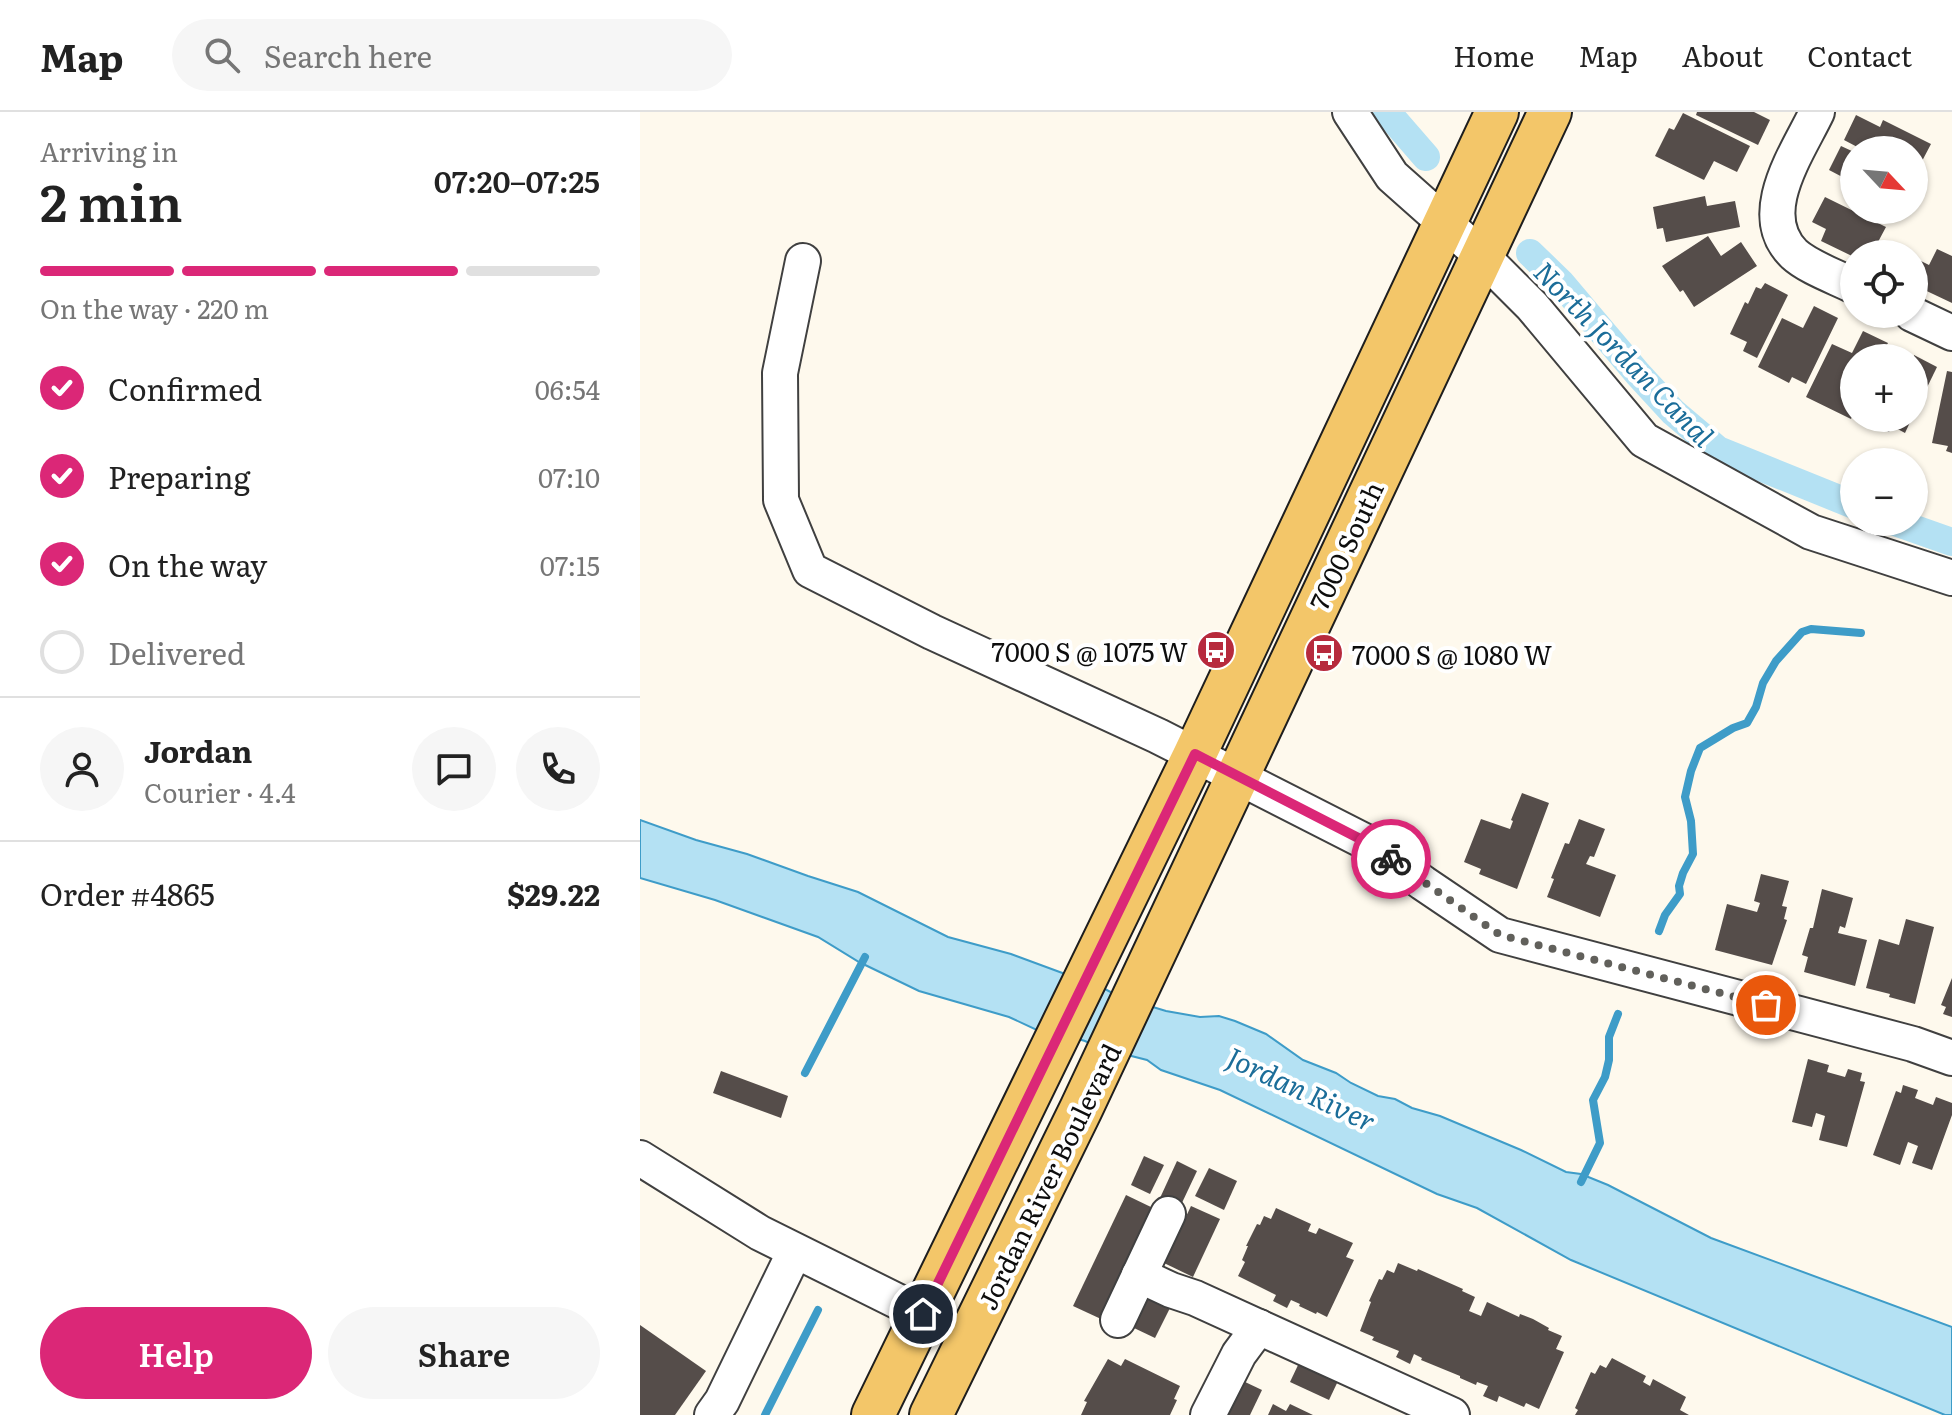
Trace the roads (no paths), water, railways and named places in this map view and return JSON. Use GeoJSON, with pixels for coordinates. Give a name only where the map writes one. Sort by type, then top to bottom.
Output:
{"type":"FeatureCollection","features":[{"type":"Feature","properties":{"kind":"main road","name":"7000 South"},"geometry":{"type":"LineString","coordinates":[[1073,1006],[1497,112]]}},
{"type":"Feature","properties":{"kind":"main road","name":"7000 South"},"geometry":{"type":"LineString","coordinates":[[1122,1022],[1550,112]]}},
{"type":"Feature","properties":{"kind":"main road","name":"Jordan River Boulevard"},"geometry":{"type":"LineString","coordinates":[[873,1415],[1073,1006]]}},
{"type":"Feature","properties":{"kind":"main road","name":"Jordan River Boulevard"},"geometry":{"type":"LineString","coordinates":[[931,1415],[1122,1022]]}},
{"type":"Feature","properties":{"kind":"street"},"geometry":{"type":"LineString","coordinates":[[1350,112],[1392,176],[1482,256],[1532,306],[1644,440],[1811,532],[1952,578]]}},
{"type":"Feature","properties":{"kind":"street"},"geometry":{"type":"LineString","coordinates":[[1817,112],[1781,186],[1776,217],[1779,232],[1795,255],[1840,279]]}},
{"type":"Feature","properties":{"kind":"street"},"geometry":{"type":"LineString","coordinates":[[803,261],[780,373],[781,500],[810,570],[932,632],[1195,754],[1370,844],[1500,935],[1913,1044],[1952,1058]]}},
{"type":"Feature","properties":{"kind":"street"},"geometry":{"type":"LineString","coordinates":[[1928,322],[1952,333]]}},
{"type":"Feature","properties":{"kind":"street"},"geometry":{"type":"LineString","coordinates":[[640,1158],[760,1233],[923,1314]]}},
{"type":"Feature","properties":{"kind":"street"},"geometry":{"type":"LineString","coordinates":[[1118,1320],[1168,1214]]}},
{"type":"Feature","properties":{"kind":"street"},"geometry":{"type":"LineString","coordinates":[[712,1415],[722,1401],[795,1251]]}},
{"type":"Feature","properties":{"kind":"street"},"geometry":{"type":"LineString","coordinates":[[1139,1275],[1259,1327],[1397,1404],[1452,1415]]}},
{"type":"Feature","properties":{"kind":"street"},"geometry":{"type":"LineString","coordinates":[[1208,1415],[1239,1354],[1259,1327]]}},
{"type":"Feature","properties":{"kind":"water","name":"Jordan River"},"geometry":{"type":"Polygon","coordinates":[[[640,820],[858,892],[948,937],[1011,954],[1120,997],[1166,1011],[1200,1017],[1219,1016],[1235,1021],[1266,1034],[1303,1060],[1336,1073],[1378,1096],[1440,1116],[1566,1172],[1581,1174],[1608,1185],[1711,1238],[1952,1327],[1952,1415],[1945,1415],[1571,1260],[1477,1208],[1437,1194],[1220,1090],[1161,1070],[1147,1060],[1057,1033],[1039,1031],[1009,1017],[919,991],[859,962],[818,937],[715,900],[640,878],[640,820]]]}},
{"type":"Feature","properties":{"kind":"waterway","name":"North Jordan Canal"},"geometry":{"type":"LineString","coordinates":[[1387,112],[1426,157]]}},
{"type":"Feature","properties":{"kind":"waterway","name":"North Jordan Canal"},"geometry":{"type":"LineString","coordinates":[[1530,253],[1561,283],[1673,412],[1718,450],[1840,499]]}},
{"type":"Feature","properties":{"kind":"waterway","name":"North Jordan Canal"},"geometry":{"type":"LineString","coordinates":[[1928,534],[1952,542]]}},
{"type":"Feature","properties":{"kind":"waterway"},"geometry":{"type":"LineString","coordinates":[[1659,931],[1665,915],[1680,894],[1683,873],[1693,854],[1691,821],[1685,797],[1700,748],[1747,723],[1756,707],[1763,683],[1776,661],[1802,632],[1811,629],[1861,633]]}},
{"type":"Feature","properties":{"kind":"waterway"},"geometry":{"type":"LineString","coordinates":[[805,1073],[865,957]]}},
{"type":"Feature","properties":{"kind":"waterway"},"geometry":{"type":"LineString","coordinates":[[1581,1182],[1600,1143],[1593,1100],[1605,1077],[1609,1037],[1618,1014]]}},
{"type":"Feature","properties":{"kind":"waterway"},"geometry":{"type":"LineString","coordinates":[[765,1415],[818,1310]]}},
{"type":"Feature","properties":{"kind":"place","name":"7000 S @ 1075 W"},"geometry":{"type":"Point","coordinates":[1216,650]}},
{"type":"Feature","properties":{"kind":"place","name":"7000 S @ 1080 W"},"geometry":{"type":"Point","coordinates":[1324,653]}}]}
